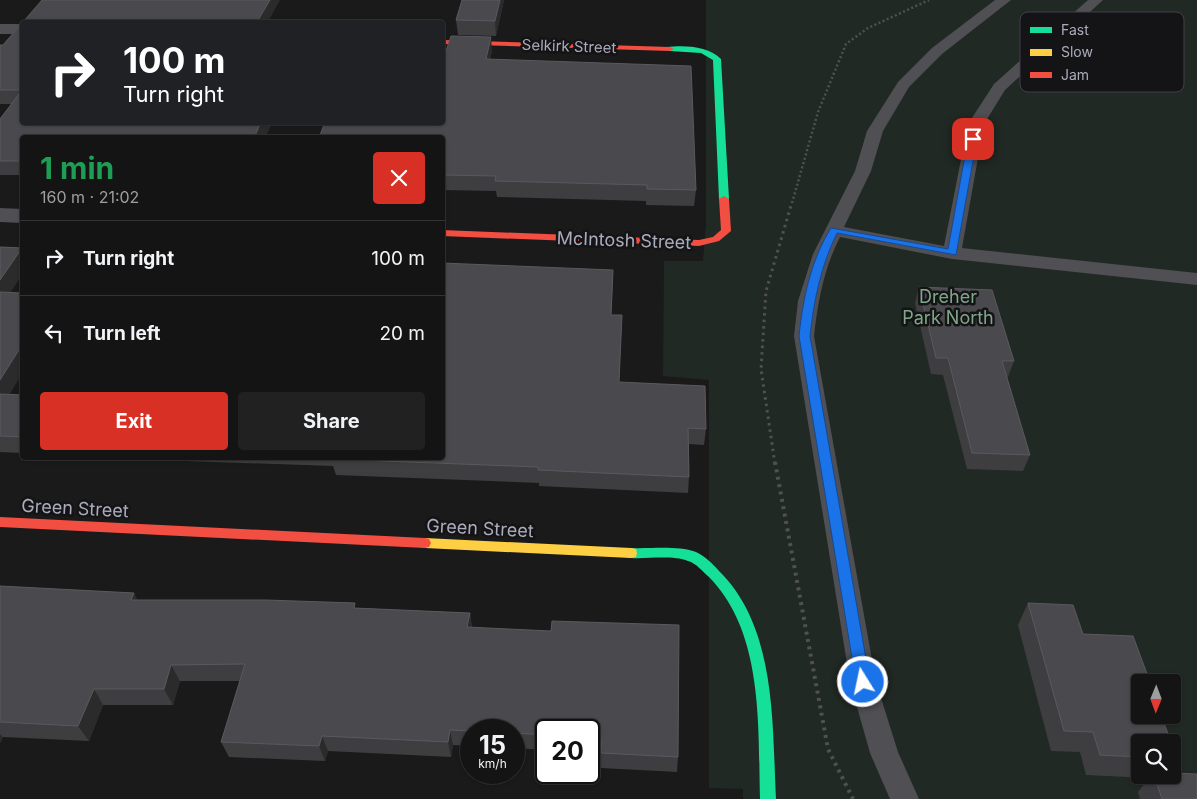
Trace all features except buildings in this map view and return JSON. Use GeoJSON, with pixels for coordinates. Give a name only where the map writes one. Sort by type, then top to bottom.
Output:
{"type":"FeatureCollection","features":[{"type":"Feature","properties":{"kind":"street"},"geometry":{"type":"LineString","coordinates":[[0,28],[20,29]]}},
{"type":"Feature","properties":{"kind":"street","name":"Selkirk Street"},"geometry":{"type":"LineString","coordinates":[[445,42],[695,50]]}},
{"type":"Feature","properties":{"kind":"street","name":"McIntosh Street"},"geometry":{"type":"LineString","coordinates":[[445,233],[686,243],[699,243],[716,239],[726,231],[716,59],[713,54],[695,50]]}},
{"type":"Feature","properties":{"kind":"street"},"geometry":{"type":"LineString","coordinates":[[0,215],[20,216]]}},
{"type":"Feature","properties":{"kind":"street","name":"Green Street"},"geometry":{"type":"LineString","coordinates":[[0,522],[692,556],[724,582],[741,612],[753,644],[759,679],[768,799]]}},
{"type":"Feature","properties":{"kind":"lane"},"geometry":{"type":"LineString","coordinates":[[905,799],[884,752],[863,682],[804,336],[808,301],[822,254],[863,171],[875,131],[903,85],[937,51],[1004,0]]}},
{"type":"Feature","properties":{"kind":"lane"},"geometry":{"type":"LineString","coordinates":[[1082,12],[1096,0]]}},
{"type":"Feature","properties":{"kind":"lane"},"geometry":{"type":"LineString","coordinates":[[952,253],[966,169],[976,124],[999,86],[1020,67]]}},
{"type":"Feature","properties":{"kind":"lane"},"geometry":{"type":"LineString","coordinates":[[834,230],[952,253],[1197,279]]}},
{"type":"Feature","properties":{"kind":"green space","name":"Dreher Park North"},"geometry":{"type":"Polygon","coordinates":[[[706,0],[1197,0],[1197,799],[743,799],[743,789],[709,788],[709,380],[663,376],[664,261],[703,261],[706,224],[706,0]]]}},
{"type":"Feature","properties":{"kind":"traffic: fast"},"geometry":{"type":"LineString","coordinates":[[670,49],[701,51],[713,55],[717,59],[724,199]]}},
{"type":"Feature","properties":{"kind":"traffic: fast"},"geometry":{"type":"LineString","coordinates":[[631,553],[678,554],[693,557],[707,567],[727,587],[742,613],[752,642],[759,674],[766,740],[768,799]]}},
{"type":"Feature","properties":{"kind":"traffic: slow"},"geometry":{"type":"LineString","coordinates":[[425,543],[631,553]]}},
{"type":"Feature","properties":{"kind":"traffic: jam"},"geometry":{"type":"LineString","coordinates":[[445,42],[670,49]]}},
{"type":"Feature","properties":{"kind":"traffic: jam"},"geometry":{"type":"LineString","coordinates":[[445,233],[699,243],[716,239],[726,231],[724,199]]}},
{"type":"Feature","properties":{"kind":"traffic: jam"},"geometry":{"type":"LineString","coordinates":[[0,522],[425,543]]}},
{"type":"Feature","properties":{"kind":"route"},"geometry":{"type":"LineString","coordinates":[[863,682],[804,336],[808,301],[822,254],[834,230],[952,253],[973,139]]}}]}
